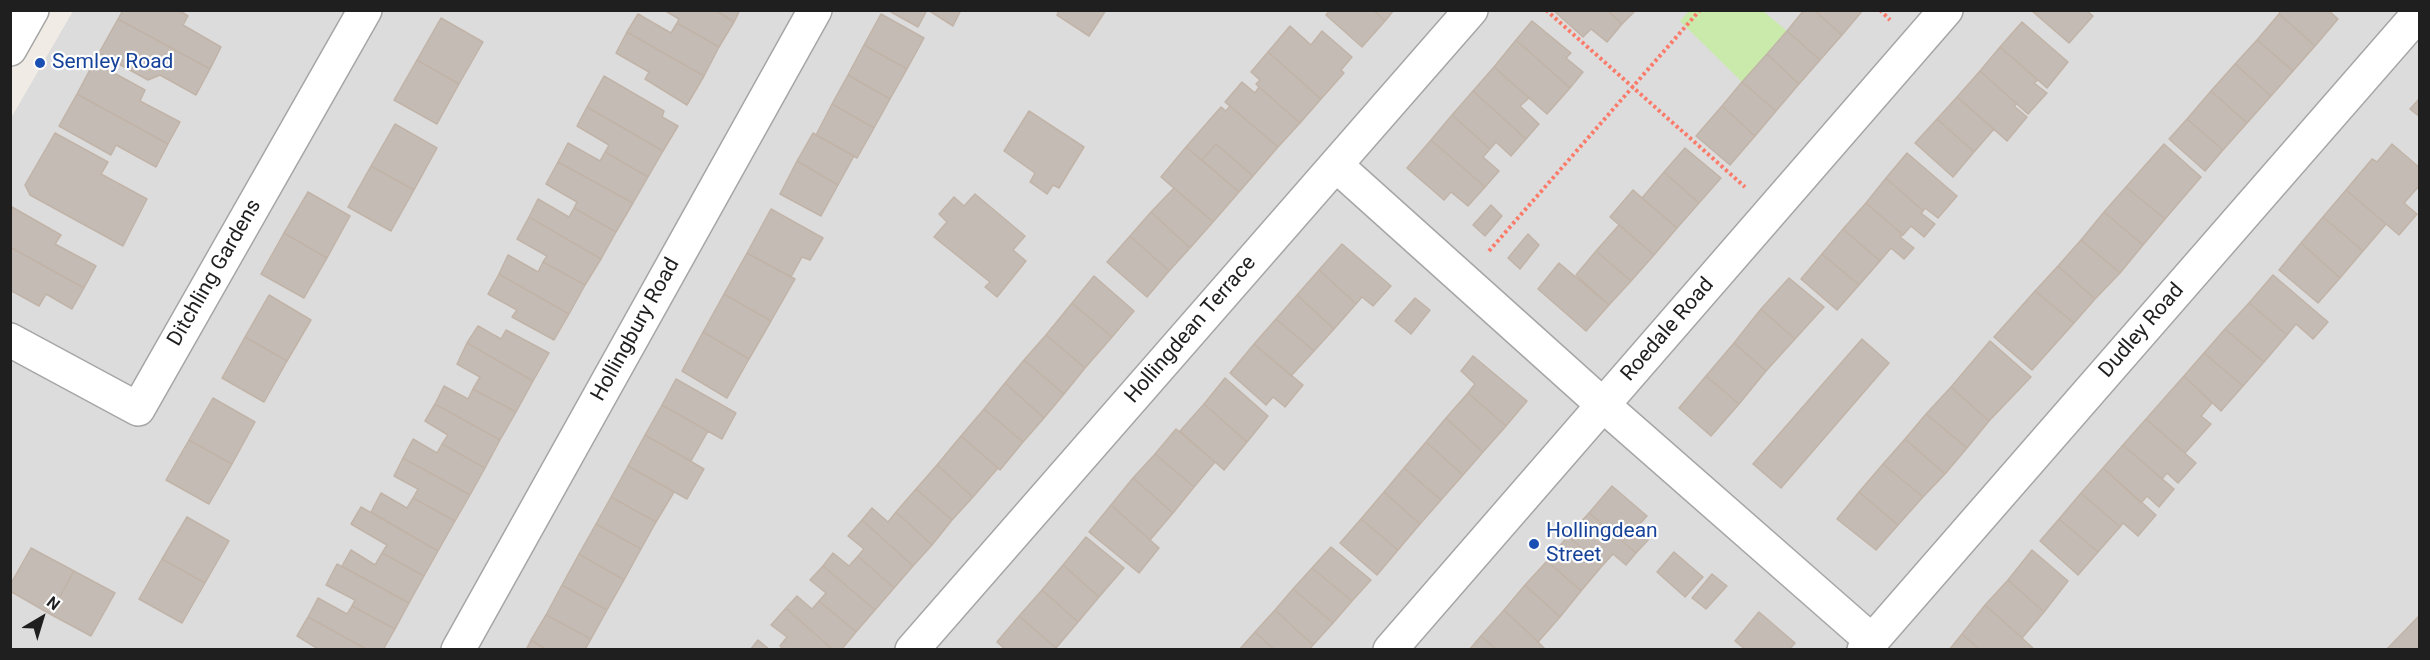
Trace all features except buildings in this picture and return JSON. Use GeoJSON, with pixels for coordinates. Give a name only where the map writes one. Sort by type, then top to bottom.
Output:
{"type":"FeatureCollection","features":[{"type":"Feature","properties":{"kind":"street"},"geometry":{"type":"LineString","coordinates":[[10,49],[32,10]]}},
{"type":"Feature","properties":{"kind":"street","name":"Ditchling Gardens"},"geometry":{"type":"LineString","coordinates":[[10,340],[138,409],[364,10]]}},
{"type":"Feature","properties":{"kind":"street","name":"Hollingbury Road"},"geometry":{"type":"LineString","coordinates":[[458,650],[815,10]]}},
{"type":"Feature","properties":{"kind":"street","name":"Hollingdean Terrace"},"geometry":{"type":"LineString","coordinates":[[912,650],[1471,10]]}},
{"type":"Feature","properties":{"kind":"street","name":"Roedale Road"},"geometry":{"type":"LineString","coordinates":[[1390,650],[1946,10]]}},
{"type":"Feature","properties":{"kind":"street","name":"Dudley Road"},"geometry":{"type":"LineString","coordinates":[[1868,645],[2420,12]]}},
{"type":"Feature","properties":{"kind":"street"},"geometry":{"type":"LineString","coordinates":[[1337,166],[1868,645]]}},
{"type":"Feature","properties":{"kind":"path"},"geometry":{"type":"LineString","coordinates":[[1546,10],[1772,211]]}},
{"type":"Feature","properties":{"kind":"path"},"geometry":{"type":"LineString","coordinates":[[1464,280],[1700,10]]}},
{"type":"Feature","properties":{"kind":"shaded area"},"geometry":{"type":"Polygon","coordinates":[[[73,11],[2419,11],[2419,649],[11,650],[11,118],[73,11]]]}},
{"type":"Feature","properties":{"kind":"green space"},"geometry":{"type":"Polygon","coordinates":[[[1689,11],[1763,11],[1787,31],[1742,82],[1680,21],[1689,11]]]}},
{"type":"Feature","properties":{"kind":"place","name":"Semley Road"},"geometry":{"type":"Point","coordinates":[40,63]}},
{"type":"Feature","properties":{"kind":"place","name":"Hollingdean Street"},"geometry":{"type":"Point","coordinates":[1534,544]}}]}
